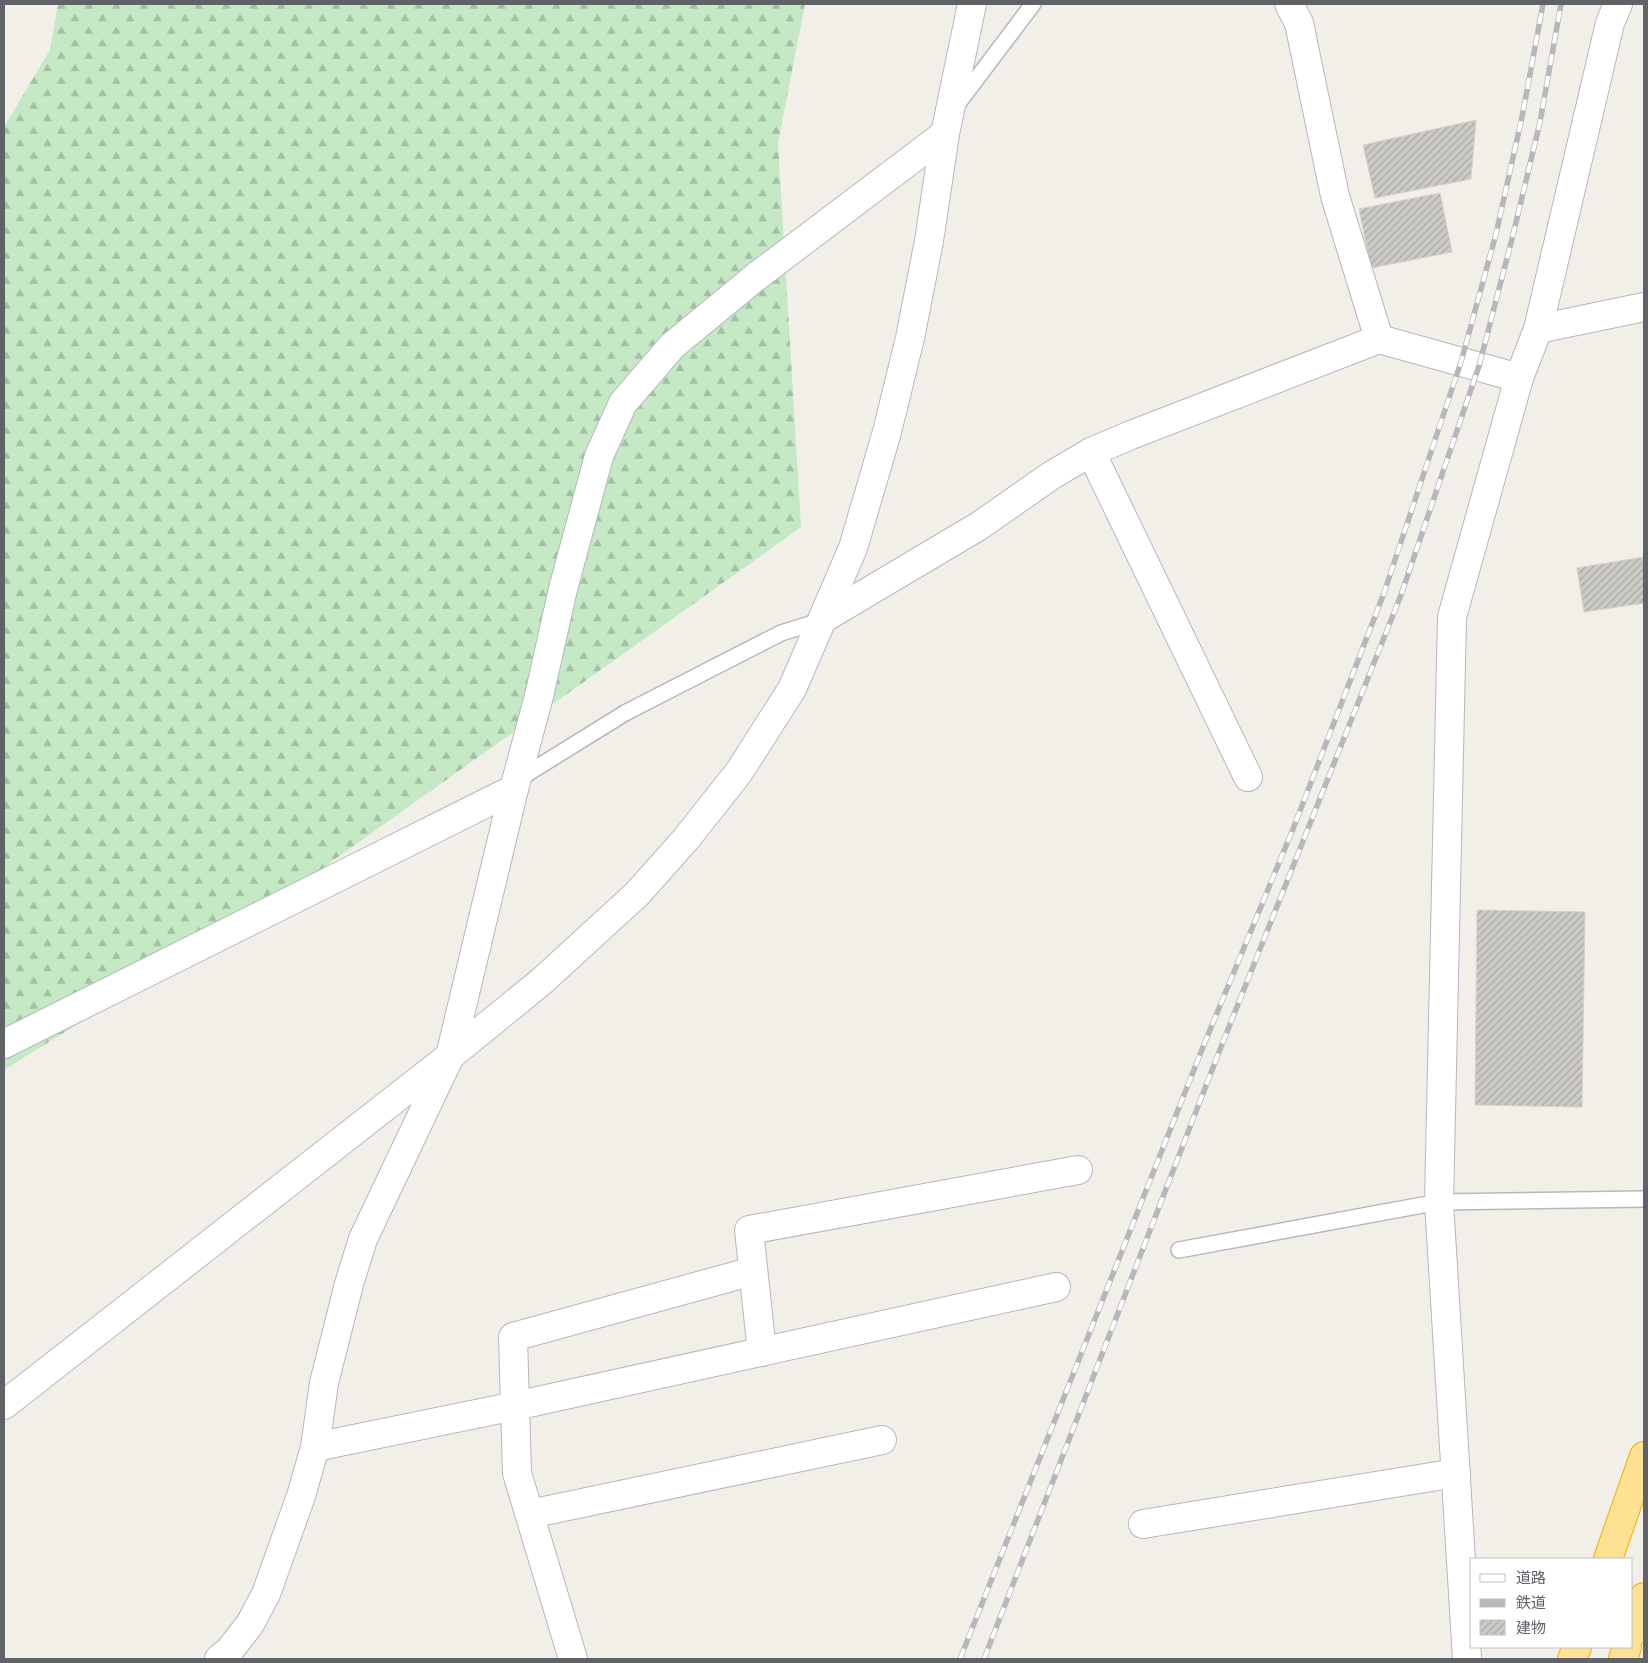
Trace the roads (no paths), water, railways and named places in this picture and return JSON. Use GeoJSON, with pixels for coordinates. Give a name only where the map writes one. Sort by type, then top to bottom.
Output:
{"type":"FeatureCollection","features":[{"type":"Feature","properties":{"kind":"highway"},"geometry":{"type":"LineString","coordinates":[[1608,1558],[1644,1456]]}},
{"type":"Feature","properties":{"kind":"highway"},"geometry":{"type":"LineString","coordinates":[[1633,1630],[1644,1597]]}},
{"type":"Feature","properties":{"kind":"street"},"geometry":{"type":"LineString","coordinates":[[4,1405],[450,1056],[542,981],[636,894],[686,840],[739,772],[792,688],[853,548],[890,423],[910,338],[924,270],[947,124],[972,4]]}},
{"type":"Feature","properties":{"kind":"street"},"geometry":{"type":"LineString","coordinates":[[1289,4],[1299,23],[1335,196],[1379,339]]}},
{"type":"Feature","properties":{"kind":"street"},"geometry":{"type":"LineString","coordinates":[[1468,1659],[1439,1202],[1452,617],[1519,378],[1538,329],[1610,23],[1618,4]]}},
{"type":"Feature","properties":{"kind":"street"},"geometry":{"type":"LineString","coordinates":[[220,1659],[229,1651],[250,1624],[266,1594],[315,1447],[324,1383],[349,1284],[363,1239],[450,1056],[563,589],[599,456],[623,403],[672,346],[947,124]]}},
{"type":"Feature","properties":{"kind":"street"},"geometry":{"type":"LineString","coordinates":[[1538,329],[1644,307]]}},
{"type":"Feature","properties":{"kind":"street"},"geometry":{"type":"LineString","coordinates":[[823,619],[979,526],[1091,452],[1379,339],[1519,378]]}},
{"type":"Feature","properties":{"kind":"street"},"geometry":{"type":"LineString","coordinates":[[1091,452],[1248,777]]}},
{"type":"Feature","properties":{"kind":"street"},"geometry":{"type":"LineString","coordinates":[[4,1044],[515,785]]}},
{"type":"Feature","properties":{"kind":"street"},"geometry":{"type":"LineString","coordinates":[[762,1352],[749,1230],[1078,1170]]}},
{"type":"Feature","properties":{"kind":"street"},"geometry":{"type":"LineString","coordinates":[[573,1659],[517,1473],[513,1337],[753,1271]]}},
{"type":"Feature","properties":{"kind":"street"},"geometry":{"type":"LineString","coordinates":[[315,1447],[515,1406],[1056,1287]]}},
{"type":"Feature","properties":{"kind":"street"},"geometry":{"type":"LineString","coordinates":[[530,1514],[882,1440]]}},
{"type":"Feature","properties":{"kind":"street"},"geometry":{"type":"LineString","coordinates":[[1144,1524],[1456,1473]]}},
{"type":"Feature","properties":{"kind":"lane"},"geometry":{"type":"LineString","coordinates":[[947,124],[1033,4]]}},
{"type":"Feature","properties":{"kind":"lane"},"geometry":{"type":"LineString","coordinates":[[515,785],[625,713],[781,633],[823,619]]}},
{"type":"Feature","properties":{"kind":"lane"},"geometry":{"type":"LineString","coordinates":[[1179,1250],[1439,1202],[1644,1199]]}},
{"type":"Feature","properties":{"kind":"railway"},"geometry":{"type":"LineString","coordinates":[[960,1659],[1205,1042],[1293,829],[1384,593],[1461,362],[1496,234],[1522,117],[1543,4]]}},
{"type":"Feature","properties":{"kind":"railway"},"geometry":{"type":"LineString","coordinates":[[984,1659],[1221,1047],[1401,595],[1479,366],[1540,122],[1561,4]]}}]}
